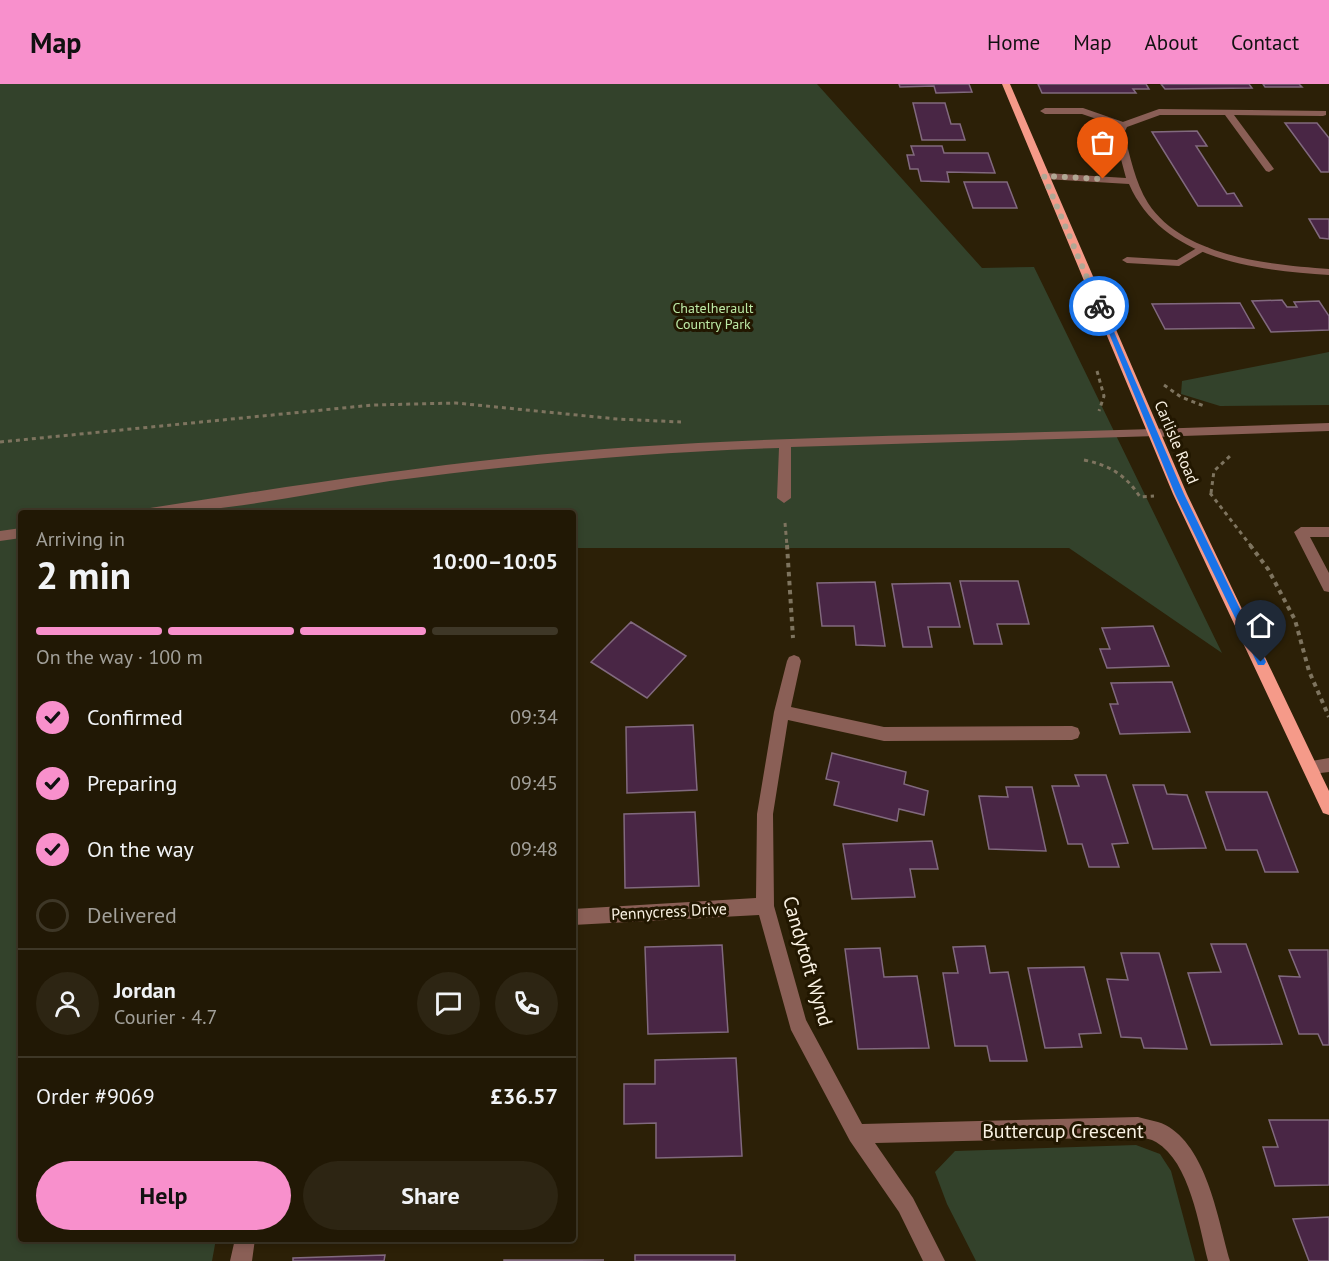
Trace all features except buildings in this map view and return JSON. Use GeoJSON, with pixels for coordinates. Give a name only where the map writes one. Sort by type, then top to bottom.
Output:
{"type":"FeatureCollection","features":[{"type":"Feature","properties":{"kind":"main road","name":"Carlisle Road"},"geometry":{"type":"LineString","coordinates":[[1006,84],[1180,494],[1312,767],[1329,807]]}},
{"type":"Feature","properties":{"kind":"street"},"geometry":{"type":"LineString","coordinates":[[1045,111],[1083,111],[1123,125],[1159,112],[1323,113]]}},
{"type":"Feature","properties":{"kind":"street"},"geometry":{"type":"LineString","coordinates":[[1227,112],[1269,169]]}},
{"type":"Feature","properties":{"kind":"street"},"geometry":{"type":"LineString","coordinates":[[1123,125],[1119,133],[1132,181],[1149,210],[1172,231],[1204,248],[1261,265],[1329,272]]}},
{"type":"Feature","properties":{"kind":"street"},"geometry":{"type":"LineString","coordinates":[[1044,176],[1132,181]]}},
{"type":"Feature","properties":{"kind":"street"},"geometry":{"type":"LineString","coordinates":[[1127,260],[1179,263],[1204,248]]}},
{"type":"Feature","properties":{"kind":"street"},"geometry":{"type":"LineString","coordinates":[[171,510],[497,464],[631,451],[785,443],[1329,427]]}},
{"type":"Feature","properties":{"kind":"street"},"geometry":{"type":"LineString","coordinates":[[784,498],[785,443]]}},
{"type":"Feature","properties":{"kind":"street"},"geometry":{"type":"LineString","coordinates":[[1329,532],[1301,532],[1329,587]]}},
{"type":"Feature","properties":{"kind":"street"},"geometry":{"type":"LineString","coordinates":[[0,536],[18,533]]}},
{"type":"Feature","properties":{"kind":"street","name":"Candytoft Wynd"},"geometry":{"type":"LineString","coordinates":[[794,661],[782,712],[765,814],[765,906],[798,1023],[857,1134],[906,1205],[934,1261]]}},
{"type":"Feature","properties":{"kind":"street"},"geometry":{"type":"LineString","coordinates":[[782,712],[884,734],[1072,733]]}},
{"type":"Feature","properties":{"kind":"street"},"geometry":{"type":"LineString","coordinates":[[1312,767],[1329,765]]}},
{"type":"Feature","properties":{"kind":"street","name":"Pennycress Drive"},"geometry":{"type":"LineString","coordinates":[[576,917],[765,906]]}},
{"type":"Feature","properties":{"kind":"street","name":"Buttercup Crescent"},"geometry":{"type":"LineString","coordinates":[[857,1134],[1138,1127],[1160,1133],[1178,1148],[1190,1165],[1218,1261]]}},
{"type":"Feature","properties":{"kind":"street"},"geometry":{"type":"LineString","coordinates":[[241,1261],[244,1242]]}},
{"type":"Feature","properties":{"kind":"path"},"geometry":{"type":"LineString","coordinates":[[0,442],[373,405],[456,403],[616,418],[688,422]]}},
{"type":"Feature","properties":{"kind":"path"},"geometry":{"type":"LineString","coordinates":[[1074,458],[1117,470],[1132,482],[1140,497],[1212,493],[1268,569],[1294,620],[1309,671],[1329,717]]}},
{"type":"Feature","properties":{"kind":"path"},"geometry":{"type":"LineString","coordinates":[[784,498],[794,661]]}},
{"type":"Feature","properties":{"kind":"green space","name":"Chatelherault Country Park"},"geometry":{"type":"Polygon","coordinates":[[[0,84],[817,84],[982,268],[1034,267],[1222,653],[1069,548],[576,548],[576,510],[18,510],[18,1242],[215,1242],[212,1261],[0,1261],[0,84]]]}},
{"type":"Feature","properties":{"kind":"green space"},"geometry":{"type":"Polygon","coordinates":[[[1329,352],[1329,405],[1220,406],[1181,394],[1182,381],[1329,352]]]}},
{"type":"Feature","properties":{"kind":"green space"},"geometry":{"type":"Polygon","coordinates":[[[1136,1145],[1160,1154],[1171,1171],[1195,1261],[976,1261],[947,1204],[935,1172],[955,1151],[1136,1145]]]}},
{"type":"Feature","properties":{"kind":"way so far"},"geometry":{"type":"LineString","coordinates":[[1099,306],[1044,176],[1103,179]]}},
{"type":"Feature","properties":{"kind":"route"},"geometry":{"type":"LineString","coordinates":[[1099,306],[1180,494],[1261,662]]}}]}
